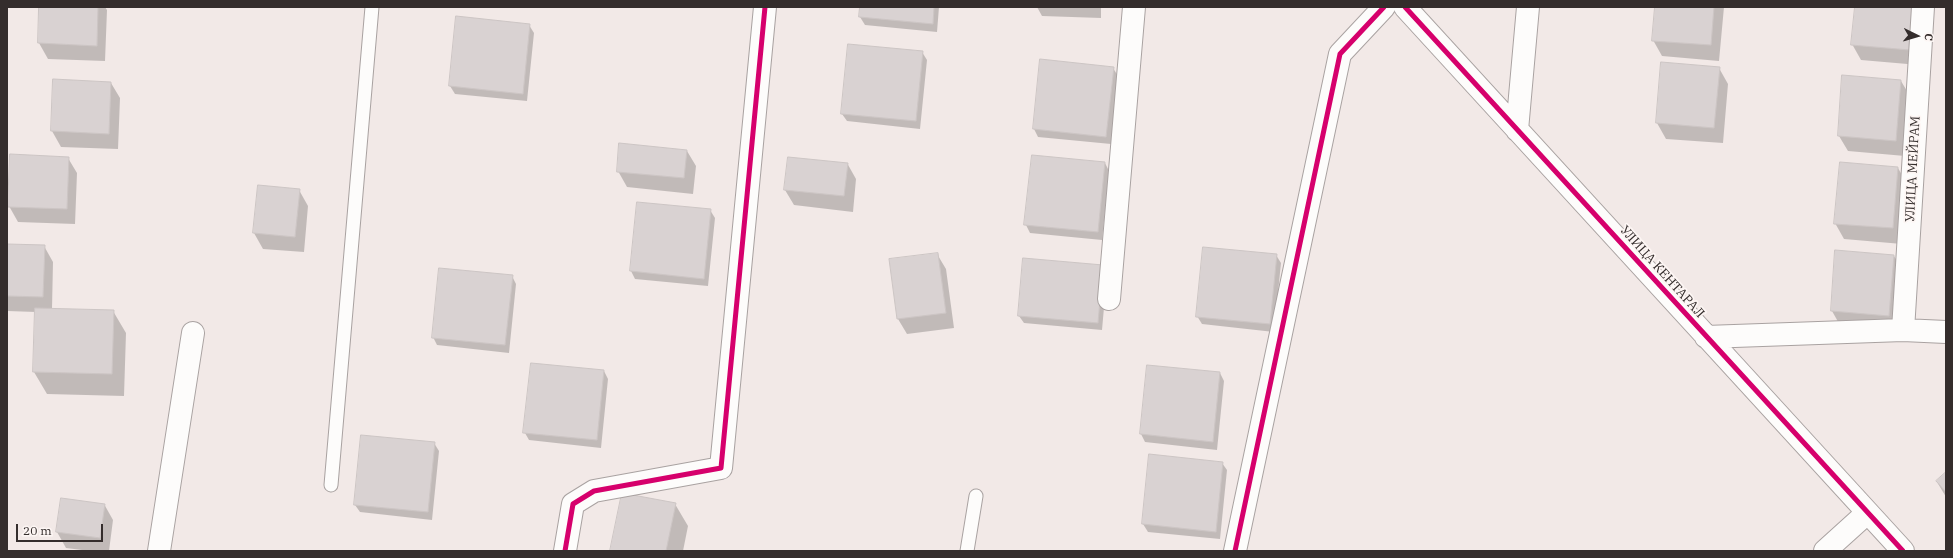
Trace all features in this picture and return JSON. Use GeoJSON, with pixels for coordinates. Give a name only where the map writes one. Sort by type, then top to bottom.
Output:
{"type":"FeatureCollection","features":[{"type":"Feature","properties":{"kind":"street"},"geometry":{"type":"LineString","coordinates":[[565,551],[573,504],[594,491],[721,468],[765,7]]}},
{"type":"Feature","properties":{"kind":"street"},"geometry":{"type":"LineString","coordinates":[[1109,299],[1134,7]]}},
{"type":"Feature","properties":{"kind":"street"},"geometry":{"type":"LineString","coordinates":[[1236,551],[1340,54],[1384,7]]}},
{"type":"Feature","properties":{"kind":"street","name":"УЛИЦА КЕНТАРАЛ"},"geometry":{"type":"LineString","coordinates":[[1405,7],[1902,551]]}},
{"type":"Feature","properties":{"kind":"street"},"geometry":{"type":"LineString","coordinates":[[1517,130],[1528,7]]}},
{"type":"Feature","properties":{"kind":"street","name":"УЛИЦА МЕЙРАМ"},"geometry":{"type":"LineString","coordinates":[[1903,330],[1923,7]]}},
{"type":"Feature","properties":{"kind":"street"},"geometry":{"type":"LineString","coordinates":[[1706,337],[1903,330],[1946,332]]}},
{"type":"Feature","properties":{"kind":"street"},"geometry":{"type":"LineString","coordinates":[[160,551],[193,333]]}},
{"type":"Feature","properties":{"kind":"street"},"geometry":{"type":"LineString","coordinates":[[1825,551],[1867,512]]}},
{"type":"Feature","properties":{"kind":"lane"},"geometry":{"type":"LineString","coordinates":[[331,485],[372,7]]}},
{"type":"Feature","properties":{"kind":"lane"},"geometry":{"type":"LineString","coordinates":[[967,551],[976,496]]}},
{"type":"Feature","properties":{"kind":"building"},"geometry":{"type":"Polygon","coordinates":[[[39,7],[98,7],[97,46],[38,43],[39,7]]]}},
{"type":"Feature","properties":{"kind":"building"},"geometry":{"type":"Polygon","coordinates":[[[860,7],[934,7],[933,24],[859,17],[860,7]]]}},
{"type":"Feature","properties":{"kind":"building"},"geometry":{"type":"Polygon","coordinates":[[[1655,7],[1714,7],[1711,45],[1652,41],[1655,7]]]}},
{"type":"Feature","properties":{"kind":"building"},"geometry":{"type":"Polygon","coordinates":[[[1855,7],[1914,7],[1910,50],[1851,45],[1855,7]]]}},
{"type":"Feature","properties":{"kind":"building"},"geometry":{"type":"Polygon","coordinates":[[[456,16],[530,24],[523,94],[449,86],[456,16]]]}},
{"type":"Feature","properties":{"kind":"building"},"geometry":{"type":"Polygon","coordinates":[[[848,44],[923,51],[916,121],[841,114],[848,44]]]}},
{"type":"Feature","properties":{"kind":"building"},"geometry":{"type":"Polygon","coordinates":[[[1040,59],[1114,67],[1106,137],[1033,129],[1040,59]]]}},
{"type":"Feature","properties":{"kind":"building"},"geometry":{"type":"Polygon","coordinates":[[[1661,62],[1720,67],[1714,128],[1656,123],[1661,62]]]}},
{"type":"Feature","properties":{"kind":"building"},"geometry":{"type":"Polygon","coordinates":[[[1842,75],[1901,80],[1896,141],[1838,136],[1842,75]]]}},
{"type":"Feature","properties":{"kind":"building"},"geometry":{"type":"Polygon","coordinates":[[[53,79],[111,82],[109,134],[51,131],[53,79]]]}},
{"type":"Feature","properties":{"kind":"building"},"geometry":{"type":"Polygon","coordinates":[[[619,143],[687,150],[684,178],[617,172],[619,143]]]}},
{"type":"Feature","properties":{"kind":"building"},"geometry":{"type":"Polygon","coordinates":[[[10,154],[69,157],[67,209],[8,207],[10,154]]]}},
{"type":"Feature","properties":{"kind":"building"},"geometry":{"type":"Polygon","coordinates":[[[1032,155],[1105,162],[1098,232],[1024,225],[1032,155]]]}},
{"type":"Feature","properties":{"kind":"building"},"geometry":{"type":"Polygon","coordinates":[[[788,157],[848,163],[844,196],[784,190],[788,157]]]}},
{"type":"Feature","properties":{"kind":"building"},"geometry":{"type":"Polygon","coordinates":[[[1840,162],[1898,167],[1893,228],[1834,224],[1840,162]]]}},
{"type":"Feature","properties":{"kind":"building"},"geometry":{"type":"Polygon","coordinates":[[[258,185],[300,189],[295,237],[253,233],[258,185]]]}},
{"type":"Feature","properties":{"kind":"building"},"geometry":{"type":"Polygon","coordinates":[[[637,202],[711,209],[704,279],[630,271],[637,202]]]}},
{"type":"Feature","properties":{"kind":"building"},"geometry":{"type":"Polygon","coordinates":[[[7,244],[45,245],[43,297],[7,296],[7,244]]]}},
{"type":"Feature","properties":{"kind":"building"},"geometry":{"type":"Polygon","coordinates":[[[1203,247],[1277,254],[1270,324],[1196,317],[1203,247]]]}},
{"type":"Feature","properties":{"kind":"building"},"geometry":{"type":"Polygon","coordinates":[[[1835,250],[1894,255],[1889,316],[1831,311],[1835,250]]]}},
{"type":"Feature","properties":{"kind":"building"},"geometry":{"type":"Polygon","coordinates":[[[938,253],[946,313],[897,319],[889,259],[938,253]]]}},
{"type":"Feature","properties":{"kind":"building"},"geometry":{"type":"Polygon","coordinates":[[[1023,258],[1103,265],[1098,323],[1018,316],[1023,258]]]}},
{"type":"Feature","properties":{"kind":"building"},"geometry":{"type":"Polygon","coordinates":[[[439,268],[513,275],[505,345],[432,338],[439,268]]]}},
{"type":"Feature","properties":{"kind":"building"},"geometry":{"type":"Polygon","coordinates":[[[35,308],[114,310],[112,374],[33,372],[35,308]]]}},
{"type":"Feature","properties":{"kind":"building"},"geometry":{"type":"Polygon","coordinates":[[[531,363],[604,370],[597,440],[523,433],[531,363]]]}},
{"type":"Feature","properties":{"kind":"building"},"geometry":{"type":"Polygon","coordinates":[[[1147,365],[1220,372],[1213,442],[1140,434],[1147,365]]]}},
{"type":"Feature","properties":{"kind":"building"},"geometry":{"type":"Polygon","coordinates":[[[361,435],[435,442],[428,512],[354,505],[361,435]]]}},
{"type":"Feature","properties":{"kind":"building"},"geometry":{"type":"Polygon","coordinates":[[[1149,454],[1223,462],[1216,532],[1142,524],[1149,454]]]}},
{"type":"Feature","properties":{"kind":"building"},"geometry":{"type":"Polygon","coordinates":[[[1946,472],[1946,492],[1936,481],[1946,472]]]}},
{"type":"Feature","properties":{"kind":"building"},"geometry":{"type":"Polygon","coordinates":[[[622,493],[676,503],[666,551],[610,551],[622,493]]]}},
{"type":"Feature","properties":{"kind":"building"},"geometry":{"type":"Polygon","coordinates":[[[61,498],[105,504],[100,538],[56,532],[61,498]]]}},
{"type":"Feature","properties":{"kind":"cycle path"},"geometry":{"type":"LineString","coordinates":[[565,551],[573,504],[594,491],[721,468],[765,7]]}},
{"type":"Feature","properties":{"kind":"cycle path"},"geometry":{"type":"LineString","coordinates":[[1235,551],[1340,54],[1384,7]]}},
{"type":"Feature","properties":{"kind":"cycle path"},"geometry":{"type":"LineString","coordinates":[[1405,7],[1903,551]]}}]}
